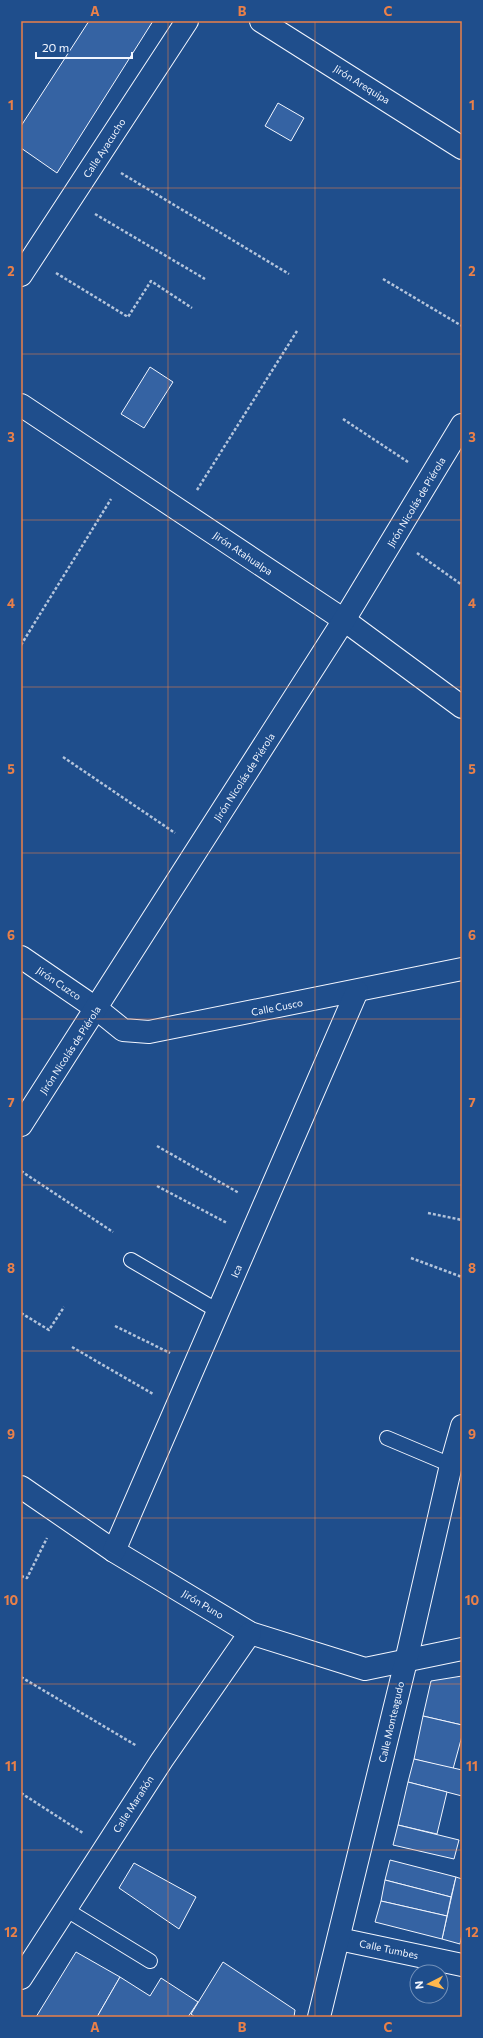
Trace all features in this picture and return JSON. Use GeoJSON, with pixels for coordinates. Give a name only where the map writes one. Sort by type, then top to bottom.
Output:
{"type":"FeatureCollection","features":[{"type":"Feature","properties":{"kind":"street","name":"Calle Ayacucho"},"geometry":{"type":"LineString","coordinates":[[26,267],[187,21]]}},
{"type":"Feature","properties":{"kind":"street","name":"Jirón Arequipa"},"geometry":{"type":"LineString","coordinates":[[261,21],[462,148]]}},
{"type":"Feature","properties":{"kind":"street","name":"Jirón Atahualpa"},"geometry":{"type":"LineString","coordinates":[[21,405],[344,620],[462,707]]}},
{"type":"Feature","properties":{"kind":"street","name":"Jirón Nicolás de Piérola"},"geometry":{"type":"LineString","coordinates":[[21,1125],[97,1009],[344,620],[462,425]]}},
{"type":"Feature","properties":{"kind":"street","name":"Jirón Cuzco"},"geometry":{"type":"LineString","coordinates":[[21,957],[97,1009]]}},
{"type":"Feature","properties":{"kind":"street","name":"Calle Cusco"},"geometry":{"type":"LineString","coordinates":[[97,1009],[123,1030],[149,1032],[462,969]]}},
{"type":"Feature","properties":{"kind":"street","name":"Ica"},"geometry":{"type":"LineString","coordinates":[[114,1551],[357,991]]}},
{"type":"Feature","properties":{"kind":"street","name":"Calle Monteagudo"},"geometry":{"type":"LineString","coordinates":[[323,2016],[451,1465],[462,1426]]}},
{"type":"Feature","properties":{"kind":"street","name":"Jirón Puno"},"geometry":{"type":"LineString","coordinates":[[21,1487],[114,1551],[250,1633],[365,1669],[462,1649]]}},
{"type":"Feature","properties":{"kind":"street","name":"Calle Marañón"},"geometry":{"type":"LineString","coordinates":[[21,1978],[162,1760],[250,1633]]}},
{"type":"Feature","properties":{"kind":"street","name":"Calle Tumbes"},"geometry":{"type":"LineString","coordinates":[[340,1939],[462,1965]]}},
{"type":"Feature","properties":{"kind":"lane"},"geometry":{"type":"LineString","coordinates":[[131,1260],[218,1311]]}},
{"type":"Feature","properties":{"kind":"lane"},"geometry":{"type":"LineString","coordinates":[[387,1438],[451,1465]]}},
{"type":"Feature","properties":{"kind":"lane"},"geometry":{"type":"LineString","coordinates":[[65,1909],[150,1961]]}},
{"type":"Feature","properties":{"kind":"path"},"geometry":{"type":"LineString","coordinates":[[97,159],[289,274]]}},
{"type":"Feature","properties":{"kind":"path"},"geometry":{"type":"LineString","coordinates":[[71,199],[205,278]]}},
{"type":"Feature","properties":{"kind":"path"},"geometry":{"type":"LineString","coordinates":[[26,267],[128,317],[151,281],[192,308]]}},
{"type":"Feature","properties":{"kind":"path"},"geometry":{"type":"LineString","coordinates":[[383,279],[462,326]]}},
{"type":"Feature","properties":{"kind":"path"},"geometry":{"type":"LineString","coordinates":[[183,512],[297,331]]}},
{"type":"Feature","properties":{"kind":"path"},"geometry":{"type":"LineString","coordinates":[[343,419],[430,478]]}},
{"type":"Feature","properties":{"kind":"path"},"geometry":{"type":"LineString","coordinates":[[21,645],[126,475]]}},
{"type":"Feature","properties":{"kind":"path"},"geometry":{"type":"LineString","coordinates":[[394,537],[462,585]]}},
{"type":"Feature","properties":{"kind":"path"},"geometry":{"type":"LineString","coordinates":[[63,757],[198,848]]}},
{"type":"Feature","properties":{"kind":"path"},"geometry":{"type":"LineString","coordinates":[[157,1146],[264,1207]]}},
{"type":"Feature","properties":{"kind":"path"},"geometry":{"type":"LineString","coordinates":[[21,1171],[113,1232]]}},
{"type":"Feature","properties":{"kind":"path"},"geometry":{"type":"LineString","coordinates":[[157,1186],[251,1236]]}},
{"type":"Feature","properties":{"kind":"path"},"geometry":{"type":"LineString","coordinates":[[428,1213],[462,1220]]}},
{"type":"Feature","properties":{"kind":"path"},"geometry":{"type":"LineString","coordinates":[[411,1258],[462,1276]]}},
{"type":"Feature","properties":{"kind":"path"},"geometry":{"type":"LineString","coordinates":[[21,1313],[49,1330],[64,1307]]}},
{"type":"Feature","properties":{"kind":"path"},"geometry":{"type":"LineString","coordinates":[[115,1326],[194,1366]]}},
{"type":"Feature","properties":{"kind":"path"},"geometry":{"type":"LineString","coordinates":[[72,1347],[176,1408]]}},
{"type":"Feature","properties":{"kind":"path"},"geometry":{"type":"LineString","coordinates":[[21,1576],[27,1578],[59,1513]]}},
{"type":"Feature","properties":{"kind":"path"},"geometry":{"type":"LineString","coordinates":[[21,1677],[162,1760]]}},
{"type":"Feature","properties":{"kind":"path"},"geometry":{"type":"LineString","coordinates":[[21,1793],[105,1848]]}},
{"type":"Feature","properties":{"kind":"building"},"geometry":{"type":"Polygon","coordinates":[[[89,21],[153,21],[57,173],[21,148],[21,126],[89,21]]]}},
{"type":"Feature","properties":{"kind":"building"},"geometry":{"type":"Polygon","coordinates":[[[278,103],[304,118],[291,141],[265,126],[278,103]]]}},
{"type":"Feature","properties":{"kind":"building"},"geometry":{"type":"Polygon","coordinates":[[[150,367],[173,382],[144,428],[121,414],[150,367]]]}},
{"type":"Feature","properties":{"kind":"building"},"geometry":{"type":"Polygon","coordinates":[[[462,1676],[462,1725],[423,1716],[431,1681],[462,1676]]]}},
{"type":"Feature","properties":{"kind":"building"},"geometry":{"type":"Polygon","coordinates":[[[423,1716],[462,1725],[462,1736],[453,1769],[414,1759],[423,1716]]]}},
{"type":"Feature","properties":{"kind":"building"},"geometry":{"type":"Polygon","coordinates":[[[414,1759],[462,1770],[462,1796],[408,1782],[414,1759]]]}},
{"type":"Feature","properties":{"kind":"building"},"geometry":{"type":"Polygon","coordinates":[[[408,1782],[447,1792],[437,1834],[398,1825],[408,1782]]]}},
{"type":"Feature","properties":{"kind":"building"},"geometry":{"type":"Polygon","coordinates":[[[398,1825],[459,1840],[454,1859],[393,1845],[398,1825]]]}},
{"type":"Feature","properties":{"kind":"building"},"geometry":{"type":"Polygon","coordinates":[[[390,1860],[456,1877],[451,1897],[385,1880],[390,1860]]]}},
{"type":"Feature","properties":{"kind":"building"},"geometry":{"type":"Polygon","coordinates":[[[134,1863],[196,1897],[179,1929],[119,1888],[134,1863]]]}},
{"type":"Feature","properties":{"kind":"building"},"geometry":{"type":"Polygon","coordinates":[[[456,1877],[462,1879],[462,1934],[460,1944],[442,1939],[456,1877]]]}},
{"type":"Feature","properties":{"kind":"building"},"geometry":{"type":"Polygon","coordinates":[[[385,1880],[451,1897],[447,1916],[381,1901],[385,1880]]]}},
{"type":"Feature","properties":{"kind":"building"},"geometry":{"type":"Polygon","coordinates":[[[381,1901],[447,1916],[442,1939],[375,1922],[381,1901]]]}},
{"type":"Feature","properties":{"kind":"building"},"geometry":{"type":"Polygon","coordinates":[[[76,1952],[120,1977],[97,2017],[36,2017],[76,1952]]]}},
{"type":"Feature","properties":{"kind":"building"},"geometry":{"type":"Polygon","coordinates":[[[223,1962],[295,2010],[294,2017],[195,2017],[191,2014],[223,1962]]]}},
{"type":"Feature","properties":{"kind":"building"},"geometry":{"type":"Polygon","coordinates":[[[120,1977],[150,1996],[161,1978],[198,2002],[188,2017],[97,2017],[120,1977]]]}}]}
